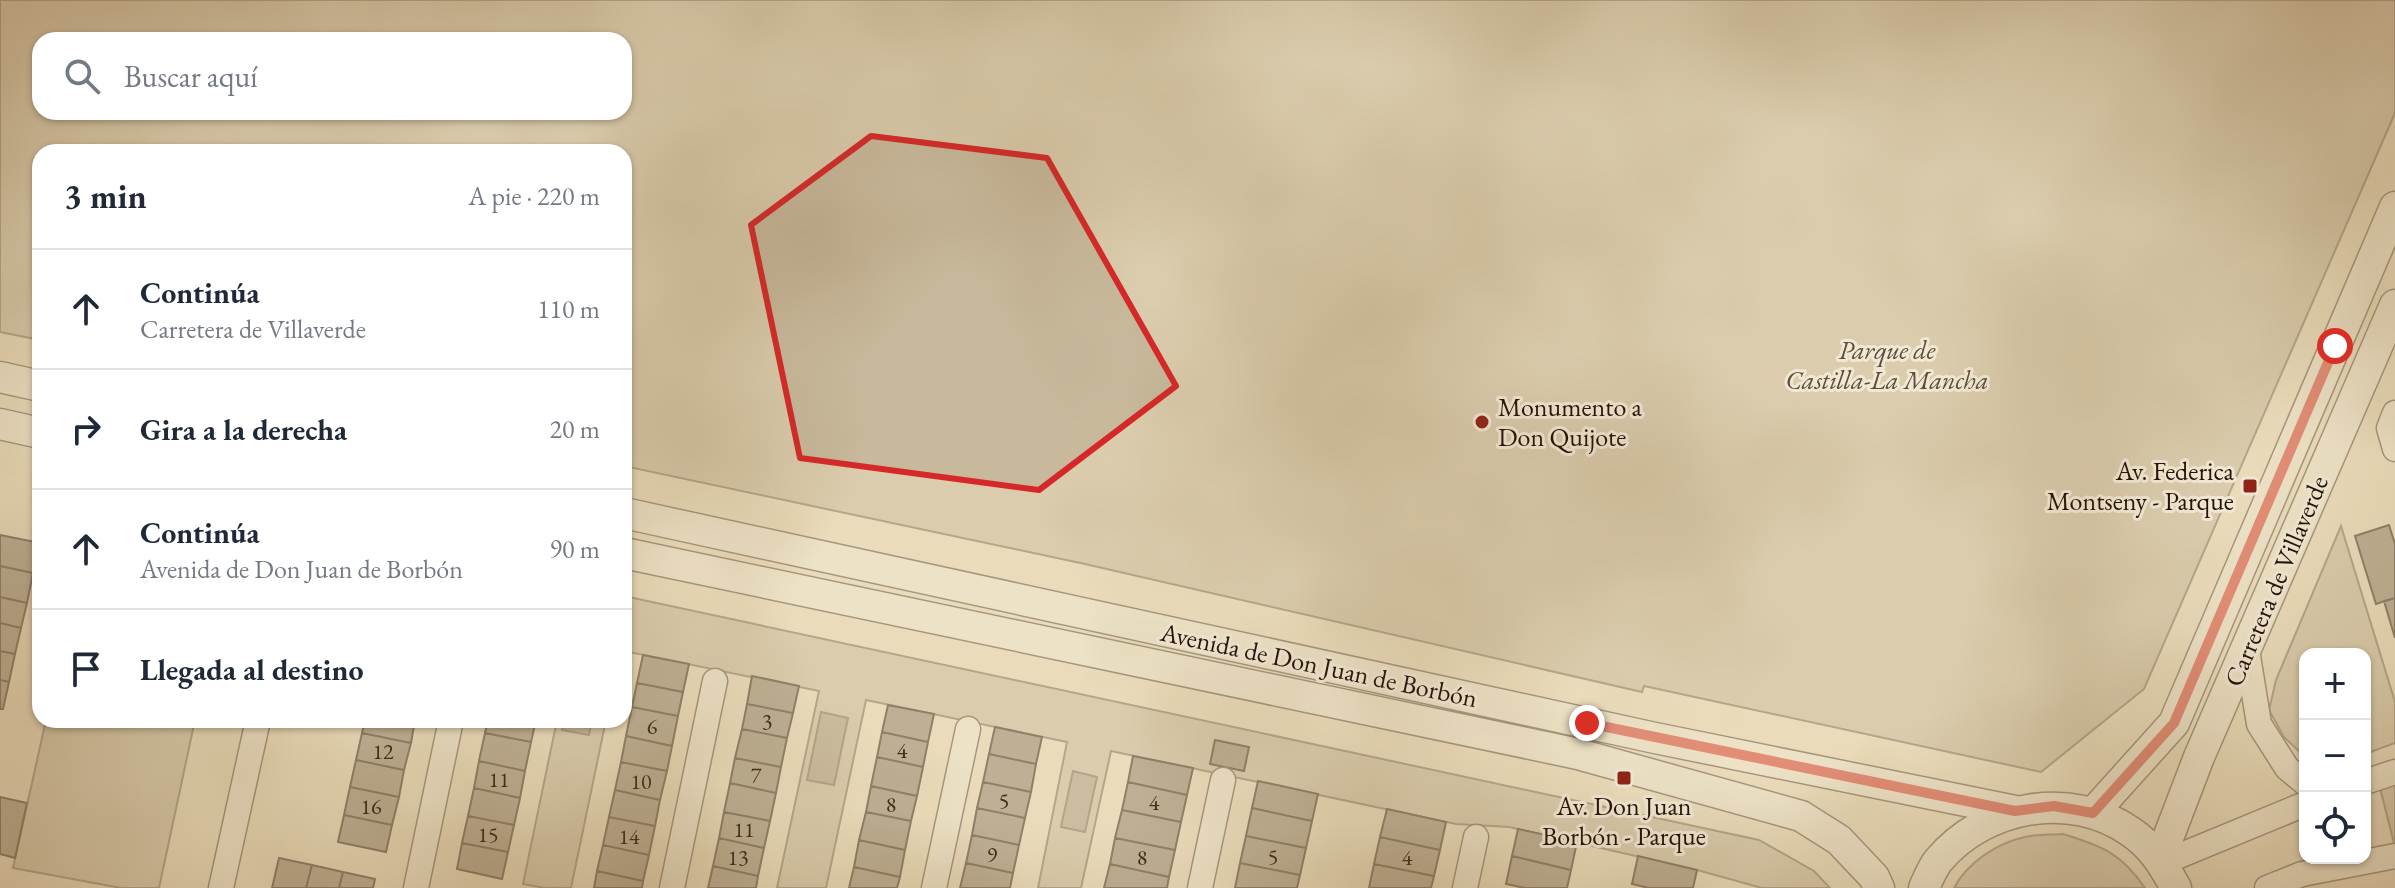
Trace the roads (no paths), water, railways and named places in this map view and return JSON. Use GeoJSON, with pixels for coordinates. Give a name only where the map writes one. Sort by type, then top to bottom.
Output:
{"type":"FeatureCollection","features":[{"type":"Feature","properties":{"kind":"street","name":"Carretera de Villaverde"},"geometry":{"type":"LineString","coordinates":[[2093,813],[2174,723],[2395,207]]}},
{"type":"Feature","properties":{"kind":"street","name":"Carretera de Villaverde"},"geometry":{"type":"LineString","coordinates":[[2166,870],[2199,757],[2395,305]]}},
{"type":"Feature","properties":{"kind":"street"},"geometry":{"type":"LineString","coordinates":[[0,377],[32,384]]}},
{"type":"Feature","properties":{"kind":"street"},"geometry":{"type":"LineString","coordinates":[[0,424],[32,431]]}},
{"type":"Feature","properties":{"kind":"street","name":"Avenida de Don Juan de Borbón"},"geometry":{"type":"LineString","coordinates":[[632,515],[1655,738],[2015,811]]}},
{"type":"Feature","properties":{"kind":"street","name":"Avenida de Don Juan de Borbón"},"geometry":{"type":"LineString","coordinates":[[632,555],[1578,754],[1801,816],[1839,840],[1874,877],[1879,888]]}},
{"type":"Feature","properties":{"kind":"street"},"geometry":{"type":"LineString","coordinates":[[2247,650],[2259,724],[2287,768],[2299,778]]}},
{"type":"Feature","properties":{"kind":"street"},"geometry":{"type":"LineString","coordinates":[[672,888],[715,681]]}},
{"type":"Feature","properties":{"kind":"street"},"geometry":{"type":"LineString","coordinates":[[221,888],[256,728]]}},
{"type":"Feature","properties":{"kind":"street"},"geometry":{"type":"LineString","coordinates":[[416,888],[449,728]]}},
{"type":"Feature","properties":{"kind":"street"},"geometry":{"type":"LineString","coordinates":[[934,888],[968,729]]}},
{"type":"Feature","properties":{"kind":"street"},"geometry":{"type":"LineString","coordinates":[[2371,780],[2395,772]]}},
{"type":"Feature","properties":{"kind":"street"},"geometry":{"type":"LineString","coordinates":[[1200,888],[1223,780]]}},
{"type":"Feature","properties":{"kind":"street"},"geometry":{"type":"LineString","coordinates":[[1924,888],[1937,862],[1972,830],[2015,811],[2054,806],[2093,813],[2130,831],[2166,870],[2299,807]]}},
{"type":"Feature","properties":{"kind":"street"},"geometry":{"type":"LineString","coordinates":[[1465,888],[1476,837]]}},
{"type":"Feature","properties":{"kind":"street"},"geometry":{"type":"LineString","coordinates":[[2267,888],[2302,874],[2346,871],[2395,856]]}},
{"type":"Feature","properties":{"kind":"place","name":"Monumento a Don Quijote"},"geometry":{"type":"Point","coordinates":[1482,422]}},
{"type":"Feature","properties":{"kind":"place","name":"Av. Federica Montseny - Parque"},"geometry":{"type":"Point","coordinates":[2250,486]}},
{"type":"Feature","properties":{"kind":"place","name":"Av. Don Juan Borbón - Parque"},"geometry":{"type":"Point","coordinates":[1624,778]}},
{"type":"Feature","properties":{"kind":"park label","name":"Parque de Castilla-La Mancha"},"geometry":{"type":"Point","coordinates":[1887,365]}}]}
